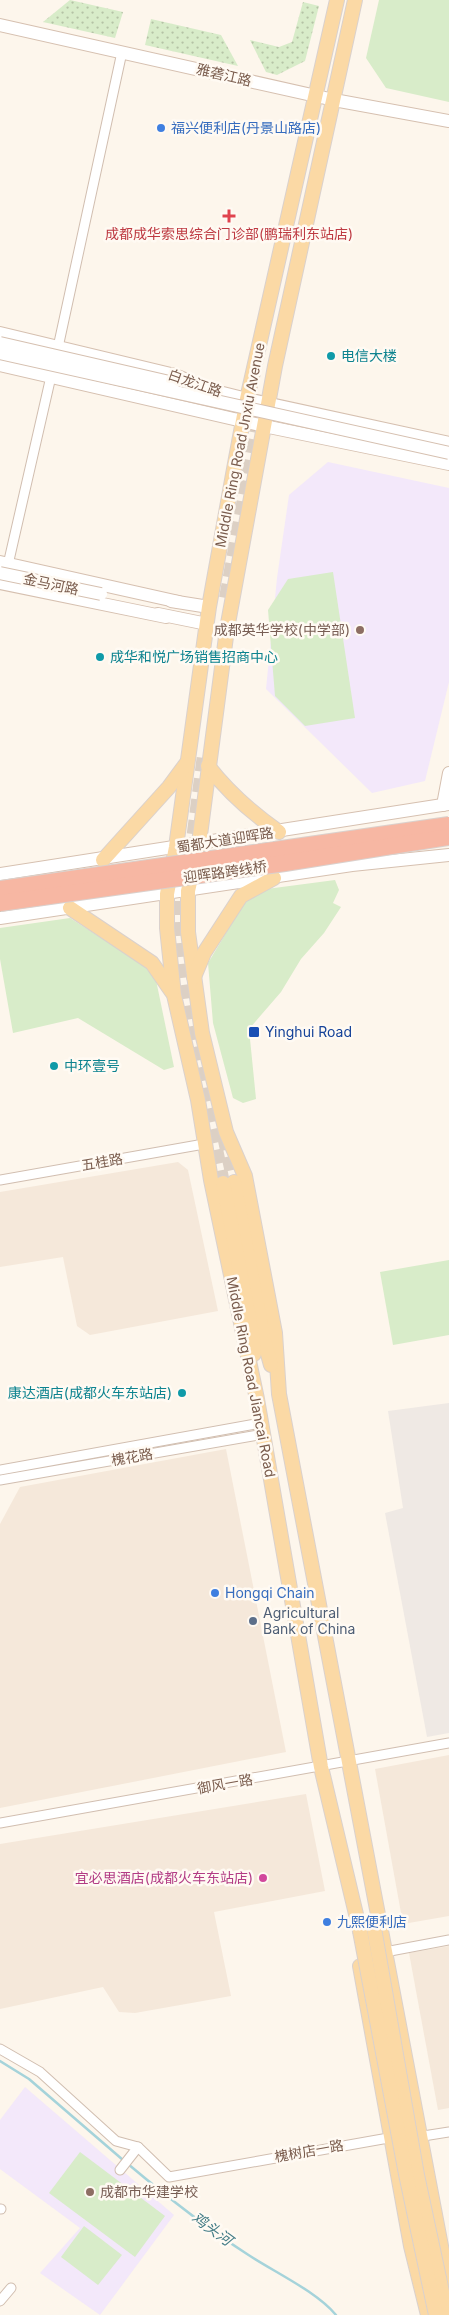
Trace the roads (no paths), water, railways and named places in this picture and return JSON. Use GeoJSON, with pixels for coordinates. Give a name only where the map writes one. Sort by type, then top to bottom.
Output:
{"type":"FeatureCollection","features":[{"type":"Feature","properties":{"kind":"highway","name":"迎晖路跨线桥"},"geometry":{"type":"LineString","coordinates":[[0,889],[449,825]]}},
{"type":"Feature","properties":{"kind":"highway","name":"迎晖路跨线桥"},"geometry":{"type":"LineString","coordinates":[[0,903],[276,865],[449,837]]}},
{"type":"Feature","properties":{"kind":"main road","name":"Middle Ring Road Jnxiu Avenue"},"geometry":{"type":"LineString","coordinates":[[167,894],[176,847],[209,607],[247,399],[337,0]]}},
{"type":"Feature","properties":{"kind":"main road","name":"Middle Ring Road Jnxiu Avenue"},"geometry":{"type":"LineString","coordinates":[[188,891],[199,843],[227,629],[268,404],[355,0]]}},
{"type":"Feature","properties":{"kind":"main road"},"geometry":{"type":"LineString","coordinates":[[103,860],[169,787],[187,761]]}},
{"type":"Feature","properties":{"kind":"main road"},"geometry":{"type":"LineString","coordinates":[[208,766],[222,784],[260,818],[279,832]]}},
{"type":"Feature","properties":{"kind":"main road"},"geometry":{"type":"LineString","coordinates":[[193,978],[204,953],[241,896],[274,878]]}},
{"type":"Feature","properties":{"kind":"main road","name":"Middle Ring Road Jiancai Road"},"geometry":{"type":"LineString","coordinates":[[188,891],[188,932],[202,1033],[226,1132],[245,1176],[275,1333],[279,1394],[366,1849]]}},
{"type":"Feature","properties":{"kind":"main road","name":"Middle Ring Road Jiancai Road"},"geometry":{"type":"LineString","coordinates":[[167,894],[168,937],[174,995],[198,1100],[204,1144],[257,1399],[321,1767],[342,1859]]}},
{"type":"Feature","properties":{"kind":"main road"},"geometry":{"type":"LineString","coordinates":[[70,908],[152,963],[174,995]]}},
{"type":"Feature","properties":{"kind":"main road"},"geometry":{"type":"LineString","coordinates":[[257,1399],[253,1338],[228,1182],[263,1336],[279,1394]]}},
{"type":"Feature","properties":{"kind":"main road"},"geometry":{"type":"LineString","coordinates":[[366,1849],[374,1928],[417,2175],[447,2315]]}},
{"type":"Feature","properties":{"kind":"main road"},"geometry":{"type":"LineString","coordinates":[[366,1849],[449,2288]]}},
{"type":"Feature","properties":{"kind":"main road"},"geometry":{"type":"LineString","coordinates":[[342,1859],[360,1931],[406,2174],[436,2315]]}},
{"type":"Feature","properties":{"kind":"main road"},"geometry":{"type":"LineString","coordinates":[[342,1859],[411,2246],[428,2315]]}},
{"type":"Feature","properties":{"kind":"street","name":"雅砻江路"},"geometry":{"type":"LineString","coordinates":[[0,25],[334,100],[449,121]]}},
{"type":"Feature","properties":{"kind":"street"},"geometry":{"type":"LineString","coordinates":[[2,573],[58,346],[122,52]]}},
{"type":"Feature","properties":{"kind":"street","name":"白龙江路"},"geometry":{"type":"LineString","coordinates":[[0,334],[58,346],[175,375],[211,390],[247,399],[449,443]]}},
{"type":"Feature","properties":{"kind":"street"},"geometry":{"type":"LineString","coordinates":[[0,343],[211,390]]}},
{"type":"Feature","properties":{"kind":"street"},"geometry":{"type":"LineString","coordinates":[[0,353],[449,453]]}},
{"type":"Feature","properties":{"kind":"street","name":"白龙江路"},"geometry":{"type":"LineString","coordinates":[[0,365],[264,426],[449,464]]}},
{"type":"Feature","properties":{"kind":"street"},"geometry":{"type":"LineString","coordinates":[[2,573],[209,607]]}},
{"type":"Feature","properties":{"kind":"street"},"geometry":{"type":"LineString","coordinates":[[2,573],[166,617],[207,624]]}},
{"type":"Feature","properties":{"kind":"street","name":"金马河路"},"geometry":{"type":"LineString","coordinates":[[2,573],[101,594]]}},
{"type":"Feature","properties":{"kind":"street"},"geometry":{"type":"LineString","coordinates":[[101,594],[179,602]]}},
{"type":"Feature","properties":{"kind":"street"},"geometry":{"type":"LineString","coordinates":[[101,594],[166,617]]}},
{"type":"Feature","properties":{"kind":"street"},"geometry":{"type":"LineString","coordinates":[[446,804],[449,773]]}},
{"type":"Feature","properties":{"kind":"street","name":"蜀都大道迎晖路"},"geometry":{"type":"LineString","coordinates":[[0,874],[103,860],[446,804]]}},
{"type":"Feature","properties":{"kind":"street"},"geometry":{"type":"LineString","coordinates":[[344,820],[328,833],[327,846],[332,858],[352,865]]}},
{"type":"Feature","properties":{"kind":"street"},"geometry":{"type":"LineString","coordinates":[[0,918],[352,865],[449,855]]}},
{"type":"Feature","properties":{"kind":"street"},"geometry":{"type":"LineString","coordinates":[[0,924],[43,912],[54,906],[58,899],[59,888],[55,878],[48,872],[38,870]]}},
{"type":"Feature","properties":{"kind":"street","name":"五桂路"},"geometry":{"type":"LineString","coordinates":[[0,1180],[204,1144]]}},
{"type":"Feature","properties":{"kind":"street","name":"槐花路"},"geometry":{"type":"LineString","coordinates":[[0,1470],[262,1428]]}},
{"type":"Feature","properties":{"kind":"street","name":"槐花路"},"geometry":{"type":"LineString","coordinates":[[0,1480],[262,1428]]}},
{"type":"Feature","properties":{"kind":"street","name":"御风一路"},"geometry":{"type":"LineString","coordinates":[[0,1823],[449,1743]]}},
{"type":"Feature","properties":{"kind":"street"},"geometry":{"type":"LineString","coordinates":[[386,1952],[449,1940]]}},
{"type":"Feature","properties":{"kind":"street"},"geometry":{"type":"LineString","coordinates":[[0,2049],[40,2072],[116,2141],[138,2147],[120,2170]]}},
{"type":"Feature","properties":{"kind":"street","name":"槐树店一路"},"geometry":{"type":"LineString","coordinates":[[138,2147],[169,2176],[391,2137],[420,2137],[449,2132]]}},
{"type":"Feature","properties":{"kind":"street"},"geometry":{"type":"LineString","coordinates":[[0,2302],[11,2288]]}},
{"type":"Feature","properties":{"kind":"waterway","name":"鸡头河"},"geometry":{"type":"LineString","coordinates":[[0,2061],[29,2079],[123,2160]]}},
{"type":"Feature","properties":{"kind":"waterway","name":"鸡头河"},"geometry":{"type":"LineString","coordinates":[[128,2164],[231,2244],[306,2290],[328,2306],[336,2315]]}},
{"type":"Feature","properties":{"kind":"tunnel"},"geometry":{"type":"LineString","coordinates":[[226,598],[258,422]]}},
{"type":"Feature","properties":{"kind":"tunnel"},"geometry":{"type":"LineString","coordinates":[[191,855],[204,755]]}},
{"type":"Feature","properties":{"kind":"tunnel"},"geometry":{"type":"LineString","coordinates":[[180,880],[179,918],[186,994],[199,1070],[223,1183]]}},
{"type":"Feature","properties":{"kind":"tunnel"},"geometry":{"type":"LineString","coordinates":[[224,1136],[234,1182]]}},
{"type":"Feature","properties":{"kind":"place","name":"福兴便利店(丹景山路店)"},"geometry":{"type":"Point","coordinates":[161,128]}},
{"type":"Feature","properties":{"kind":"place","name":"成都成华索思综合门诊部(鹏瑞利东站店)"},"geometry":{"type":"Point","coordinates":[229,216]}},
{"type":"Feature","properties":{"kind":"place","name":"电信大楼"},"geometry":{"type":"Point","coordinates":[331,356]}},
{"type":"Feature","properties":{"kind":"place","name":"成都英华学校(中学部)"},"geometry":{"type":"Point","coordinates":[360,630]}},
{"type":"Feature","properties":{"kind":"place","name":"成华和悦广场销售招商中心"},"geometry":{"type":"Point","coordinates":[100,657]}},
{"type":"Feature","properties":{"kind":"place","name":"Yinghui Road"},"geometry":{"type":"Point","coordinates":[254,1032]}},
{"type":"Feature","properties":{"kind":"place","name":"中环壹号"},"geometry":{"type":"Point","coordinates":[54,1066]}},
{"type":"Feature","properties":{"kind":"place","name":"康达酒店(成都火车东站店)"},"geometry":{"type":"Point","coordinates":[182,1393]}},
{"type":"Feature","properties":{"kind":"place","name":"Hongqi Chain"},"geometry":{"type":"Point","coordinates":[215,1593]}},
{"type":"Feature","properties":{"kind":"place","name":"Agricultural Bank of China"},"geometry":{"type":"Point","coordinates":[253,1621]}},
{"type":"Feature","properties":{"kind":"place","name":"宜必思酒店(成都火车东站店)"},"geometry":{"type":"Point","coordinates":[263,1878]}},
{"type":"Feature","properties":{"kind":"place","name":"九熙便利店"},"geometry":{"type":"Point","coordinates":[327,1922]}},
{"type":"Feature","properties":{"kind":"place","name":"成都市华建学校"},"geometry":{"type":"Point","coordinates":[90,2192]}}]}
